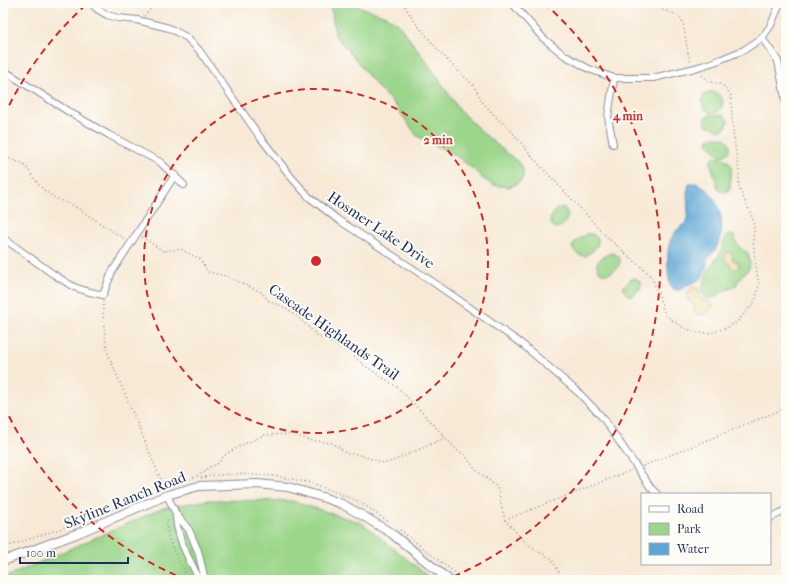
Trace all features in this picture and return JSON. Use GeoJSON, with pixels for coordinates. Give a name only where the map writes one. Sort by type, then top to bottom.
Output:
{"type":"FeatureCollection","features":[{"type":"Feature","properties":{"kind":"street","name":"Hosmer Lake Drive"},"geometry":{"type":"LineString","coordinates":[[91,3],[107,15],[137,20],[169,28],[186,37],[199,50],[260,137],[292,178],[310,197],[337,219],[427,278],[522,344],[579,393],[603,418],[656,493]]}},
{"type":"Feature","properties":{"kind":"street"},"geometry":{"type":"LineString","coordinates":[[512,3],[543,38],[564,55],[589,69],[614,78],[653,78],[714,62],[744,50],[762,38],[771,25],[780,3]]}},
{"type":"Feature","properties":{"kind":"street"},"geometry":{"type":"LineString","coordinates":[[762,38],[778,61],[786,103]]}},
{"type":"Feature","properties":{"kind":"street"},"geometry":{"type":"LineString","coordinates":[[3,70],[66,110],[160,162],[184,185]]}},
{"type":"Feature","properties":{"kind":"street"},"geometry":{"type":"LineString","coordinates":[[613,144],[608,117],[614,78]]}},
{"type":"Feature","properties":{"kind":"street"},"geometry":{"type":"LineString","coordinates":[[3,238],[53,274],[74,287],[103,295],[112,272],[175,175]]}},
{"type":"Feature","properties":{"kind":"street","name":"Skyline Ranch Road"},"geometry":{"type":"LineString","coordinates":[[3,561],[76,534],[167,495],[199,486],[257,484],[288,487],[342,504],[391,533],[450,580]]}},
{"type":"Feature","properties":{"kind":"street"},"geometry":{"type":"LineString","coordinates":[[167,495],[176,513],[189,530],[198,551],[205,580]]}},
{"type":"Feature","properties":{"kind":"street"},"geometry":{"type":"LineString","coordinates":[[771,518],[786,510]]}},
{"type":"Feature","properties":{"kind":"street"},"geometry":{"type":"LineString","coordinates":[[176,513],[178,533],[185,552],[200,580]]}},
{"type":"Feature","properties":{"kind":"path"},"geometry":{"type":"LineString","coordinates":[[137,20],[154,6],[162,3]]}},
{"type":"Feature","properties":{"kind":"path"},"geometry":{"type":"LineString","coordinates":[[403,3],[415,22],[439,51],[473,84],[483,104],[509,128],[534,159],[608,238],[654,280],[663,310],[666,315],[686,329],[701,333],[711,333],[737,322],[755,301],[759,285],[755,261],[753,239],[754,230],[752,220],[739,188],[739,173],[733,132],[731,96],[725,87],[708,81],[691,64],[681,18],[676,14],[661,9],[652,3]]}},
{"type":"Feature","properties":{"kind":"path"},"geometry":{"type":"LineString","coordinates":[[3,154],[26,167],[46,192],[55,198],[74,206],[131,243]]}},
{"type":"Feature","properties":{"kind":"path","name":"Cascade Highlands Trail"},"geometry":{"type":"LineString","coordinates":[[137,234],[163,251],[180,249],[200,259],[208,272],[226,276],[261,292],[269,301],[286,308],[298,317],[319,337],[345,349],[365,366],[397,387],[457,450],[466,455],[476,470],[497,487],[505,520],[525,542],[552,559],[561,576],[565,580]]}},
{"type":"Feature","properties":{"kind":"path"},"geometry":{"type":"LineString","coordinates":[[103,295],[102,316],[108,354],[167,495]]}},
{"type":"Feature","properties":{"kind":"path"},"geometry":{"type":"LineString","coordinates":[[505,520],[786,408]]}},
{"type":"Feature","properties":{"kind":"path"},"geometry":{"type":"LineString","coordinates":[[183,482],[205,472],[208,468],[217,464],[226,454],[265,435],[293,434],[309,440],[332,443],[347,454],[356,454],[384,463],[388,463],[445,438]]}},
{"type":"Feature","properties":{"kind":"path"},"geometry":{"type":"LineString","coordinates":[[3,548],[122,506]]}},
{"type":"Feature","properties":{"kind":"path"},"geometry":{"type":"LineString","coordinates":[[176,513],[169,517],[166,527],[170,543],[190,580]]}},
{"type":"Feature","properties":{"kind":"green space"},"geometry":{"type":"Polygon","coordinates":[[[320,3],[349,3],[386,16],[397,23],[436,75],[460,111],[484,134],[519,163],[523,169],[521,181],[510,187],[493,185],[482,178],[455,155],[417,136],[395,105],[379,89],[335,35],[332,12],[324,4],[320,3]]]}},
{"type":"Feature","properties":{"kind":"green space"},"geometry":{"type":"Polygon","coordinates":[[[708,92],[716,93],[723,100],[722,107],[719,111],[712,113],[704,109],[702,103],[703,96],[708,92]]]}},
{"type":"Feature","properties":{"kind":"green space"},"geometry":{"type":"Polygon","coordinates":[[[710,115],[724,115],[728,121],[727,126],[720,130],[707,125],[705,123],[705,118],[710,115]]]}},
{"type":"Feature","properties":{"kind":"green space"},"geometry":{"type":"Polygon","coordinates":[[[714,137],[724,138],[727,140],[730,145],[728,153],[722,156],[712,148],[708,142],[709,139],[714,137]]]}},
{"type":"Feature","properties":{"kind":"green space"},"geometry":{"type":"Polygon","coordinates":[[[713,157],[719,157],[731,164],[730,188],[728,191],[720,191],[718,188],[711,164],[711,159],[713,157]]]}},
{"type":"Feature","properties":{"kind":"green space"},"geometry":{"type":"Polygon","coordinates":[[[563,207],[567,211],[568,216],[566,221],[563,225],[555,227],[552,225],[550,219],[557,209],[563,207]]]}},
{"type":"Feature","properties":{"kind":"green space"},"geometry":{"type":"Polygon","coordinates":[[[586,234],[594,235],[598,239],[598,242],[595,249],[586,256],[583,256],[575,252],[572,247],[575,242],[586,234]]]}},
{"type":"Feature","properties":{"kind":"green space"},"geometry":{"type":"Polygon","coordinates":[[[729,234],[734,236],[737,244],[748,253],[750,265],[749,269],[741,276],[735,287],[726,290],[718,296],[709,298],[703,293],[704,282],[708,271],[721,251],[724,241],[729,234]]]}},
{"type":"Feature","properties":{"kind":"green space"},"geometry":{"type":"Polygon","coordinates":[[[612,253],[618,257],[620,262],[618,267],[614,271],[603,274],[599,270],[597,263],[604,256],[612,253]]]}},
{"type":"Feature","properties":{"kind":"green space"},"geometry":{"type":"Polygon","coordinates":[[[635,278],[641,283],[640,289],[633,296],[627,294],[623,287],[630,280],[635,278]]]}},
{"type":"Feature","properties":{"kind":"green space"},"geometry":{"type":"Polygon","coordinates":[[[208,500],[292,501],[362,523],[433,580],[5,580],[4,578],[163,508],[208,500]]]}},
{"type":"Feature","properties":{"kind":"sand"},"geometry":{"type":"Polygon","coordinates":[[[727,253],[731,253],[733,260],[738,262],[739,266],[737,269],[732,269],[730,263],[726,263],[725,256],[727,253]]]}},
{"type":"Feature","properties":{"kind":"sand"},"geometry":{"type":"Polygon","coordinates":[[[694,287],[698,288],[701,300],[712,302],[713,306],[704,314],[696,313],[693,303],[689,302],[688,300],[687,295],[694,287]]]}},
{"type":"Feature","properties":{"kind":"water"},"geometry":{"type":"Polygon","coordinates":[[[697,183],[714,198],[720,212],[722,228],[721,235],[714,252],[708,259],[702,278],[676,290],[672,288],[669,279],[668,249],[671,238],[679,228],[685,224],[688,214],[687,192],[689,184],[697,183]]]}}]}
